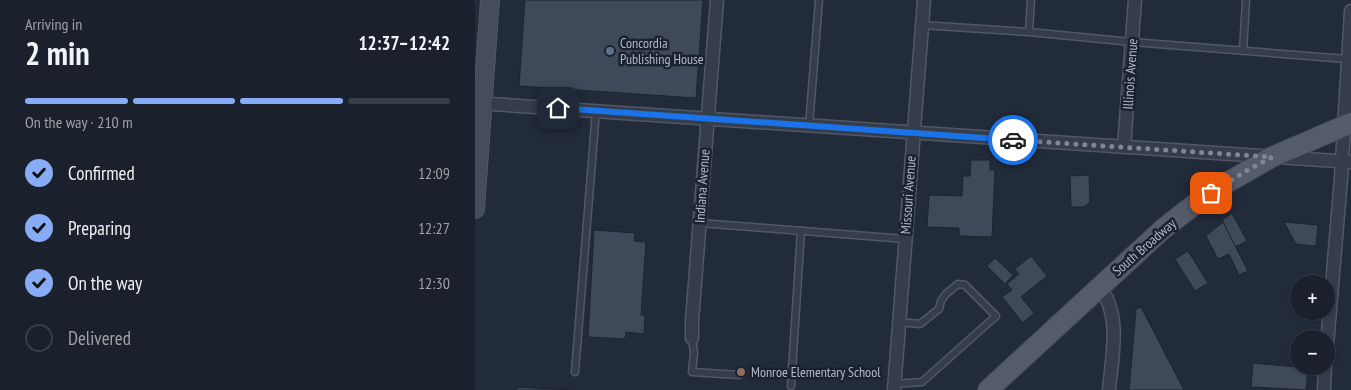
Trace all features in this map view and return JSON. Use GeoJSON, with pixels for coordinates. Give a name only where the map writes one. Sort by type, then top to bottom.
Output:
{"type":"FeatureCollection","features":[{"type":"Feature","properties":{"kind":"main road"},"geometry":{"type":"LineString","coordinates":[[475,209],[479,103],[491,0]]}},
{"type":"Feature","properties":{"kind":"main road","name":"South Broadway"},"geometry":{"type":"LineString","coordinates":[[988,390],[1099,286],[1163,229],[1199,201],[1272,157],[1347,125]]}},
{"type":"Feature","properties":{"kind":"street","name":"Indiana Avenue"},"geometry":{"type":"LineString","coordinates":[[692,338],[699,223],[717,0]]}},
{"type":"Feature","properties":{"kind":"street","name":"Missouri Avenue"},"geometry":{"type":"LineString","coordinates":[[894,387],[923,0]]}},
{"type":"Feature","properties":{"kind":"street","name":"Illinois Avenue"},"geometry":{"type":"LineString","coordinates":[[1124,147],[1135,0]]}},
{"type":"Feature","properties":{"kind":"street"},"geometry":{"type":"LineString","coordinates":[[1329,330],[1347,162],[1347,59],[1351,11]]}},
{"type":"Feature","properties":{"kind":"street"},"geometry":{"type":"LineString","coordinates":[[479,103],[1347,162]]}},
{"type":"Feature","properties":{"kind":"street"},"geometry":{"type":"LineString","coordinates":[[1099,286],[1111,304],[1113,318],[1109,390]]}},
{"type":"Feature","properties":{"kind":"street"},"geometry":{"type":"LineString","coordinates":[[1323,390],[1324,375]]}},
{"type":"Feature","properties":{"kind":"lane"},"geometry":{"type":"LineString","coordinates":[[809,126],[819,0]]}},
{"type":"Feature","properties":{"kind":"lane"},"geometry":{"type":"LineString","coordinates":[[1029,32],[1031,0]]}},
{"type":"Feature","properties":{"kind":"lane"},"geometry":{"type":"LineString","coordinates":[[1243,51],[1246,0]]}},
{"type":"Feature","properties":{"kind":"lane"},"geometry":{"type":"LineString","coordinates":[[921,25],[1029,32],[1347,59]]}},
{"type":"Feature","properties":{"kind":"lane"},"geometry":{"type":"LineString","coordinates":[[575,372],[596,111]]}},
{"type":"Feature","properties":{"kind":"lane"},"geometry":{"type":"LineString","coordinates":[[699,223],[905,239]]}},
{"type":"Feature","properties":{"kind":"lane"},"geometry":{"type":"LineString","coordinates":[[791,386],[801,231]]}},
{"type":"Feature","properties":{"kind":"lane"},"geometry":{"type":"LineString","coordinates":[[894,387],[921,382],[996,316],[965,285],[958,284],[946,294],[941,301],[939,309],[919,324],[899,322]]}},
{"type":"Feature","properties":{"kind":"lane","name":"Indiana Avenue"},"geometry":{"type":"LineString","coordinates":[[692,338],[692,372],[739,376]]}},
{"type":"Feature","properties":{"kind":"building","name":"Concordia Publishing House"},"geometry":{"type":"Polygon","coordinates":[[[525,0],[703,0],[696,98],[519,86],[525,0]]]}},
{"type":"Feature","properties":{"kind":"building"},"geometry":{"type":"Polygon","coordinates":[[[971,160],[990,160],[990,170],[995,170],[992,237],[959,236],[959,228],[927,227],[929,195],[962,196],[963,176],[970,176],[971,160]]]}},
{"type":"Feature","properties":{"kind":"building"},"geometry":{"type":"Polygon","coordinates":[[[1089,175],[1090,202],[1084,207],[1071,207],[1070,176],[1089,175]]]}},
{"type":"Feature","properties":{"kind":"building"},"geometry":{"type":"Polygon","coordinates":[[[1232,213],[1247,241],[1235,247],[1222,220],[1232,213]]]}},
{"type":"Feature","properties":{"kind":"building"},"geometry":{"type":"Polygon","coordinates":[[[1223,222],[1248,271],[1239,275],[1229,254],[1218,259],[1206,236],[1223,222]]]}},
{"type":"Feature","properties":{"kind":"building"},"geometry":{"type":"Polygon","coordinates":[[[1284,222],[1318,225],[1316,246],[1296,244],[1284,222]]]}},
{"type":"Feature","properties":{"kind":"building"},"geometry":{"type":"Polygon","coordinates":[[[594,230],[635,233],[634,241],[646,242],[641,315],[645,315],[644,334],[626,332],[625,339],[588,337],[594,230]]]}},
{"type":"Feature","properties":{"kind":"building"},"geometry":{"type":"Polygon","coordinates":[[[1188,251],[1208,283],[1195,291],[1175,259],[1188,251]]]}},
{"type":"Feature","properties":{"kind":"building"},"geometry":{"type":"Polygon","coordinates":[[[1031,256],[1047,276],[1021,297],[1034,313],[1023,323],[1002,297],[1012,290],[1007,284],[1019,274],[1015,269],[1031,256]]]}},
{"type":"Feature","properties":{"kind":"building"},"geometry":{"type":"Polygon","coordinates":[[[995,258],[1013,275],[1005,284],[987,266],[995,258]]]}},
{"type":"Feature","properties":{"kind":"building"},"geometry":{"type":"Polygon","coordinates":[[[1141,307],[1184,390],[1129,390],[1136,309],[1141,307]]]}},
{"type":"Feature","properties":{"kind":"building"},"geometry":{"type":"Polygon","coordinates":[[[1253,363],[1290,366],[1290,375],[1307,375],[1306,390],[1251,387],[1253,363]]]}},
{"type":"Feature","properties":{"kind":"building"},"geometry":{"type":"Polygon","coordinates":[[[517,387],[570,390],[517,390],[517,387]]]}},
{"type":"Feature","properties":{"kind":"way so far"},"geometry":{"type":"LineString","coordinates":[[1013,140],[1272,157],[1211,193]]}},
{"type":"Feature","properties":{"kind":"place","name":"Concordia Publishing House"},"geometry":{"type":"Point","coordinates":[610,51]}},
{"type":"Feature","properties":{"kind":"place","name":"Monroe Elementary School"},"geometry":{"type":"Point","coordinates":[741,372]}},
{"type":"Feature","properties":{"kind":"route"},"geometry":{"type":"LineString","coordinates":[[558,108],[1013,140]]}}]}
